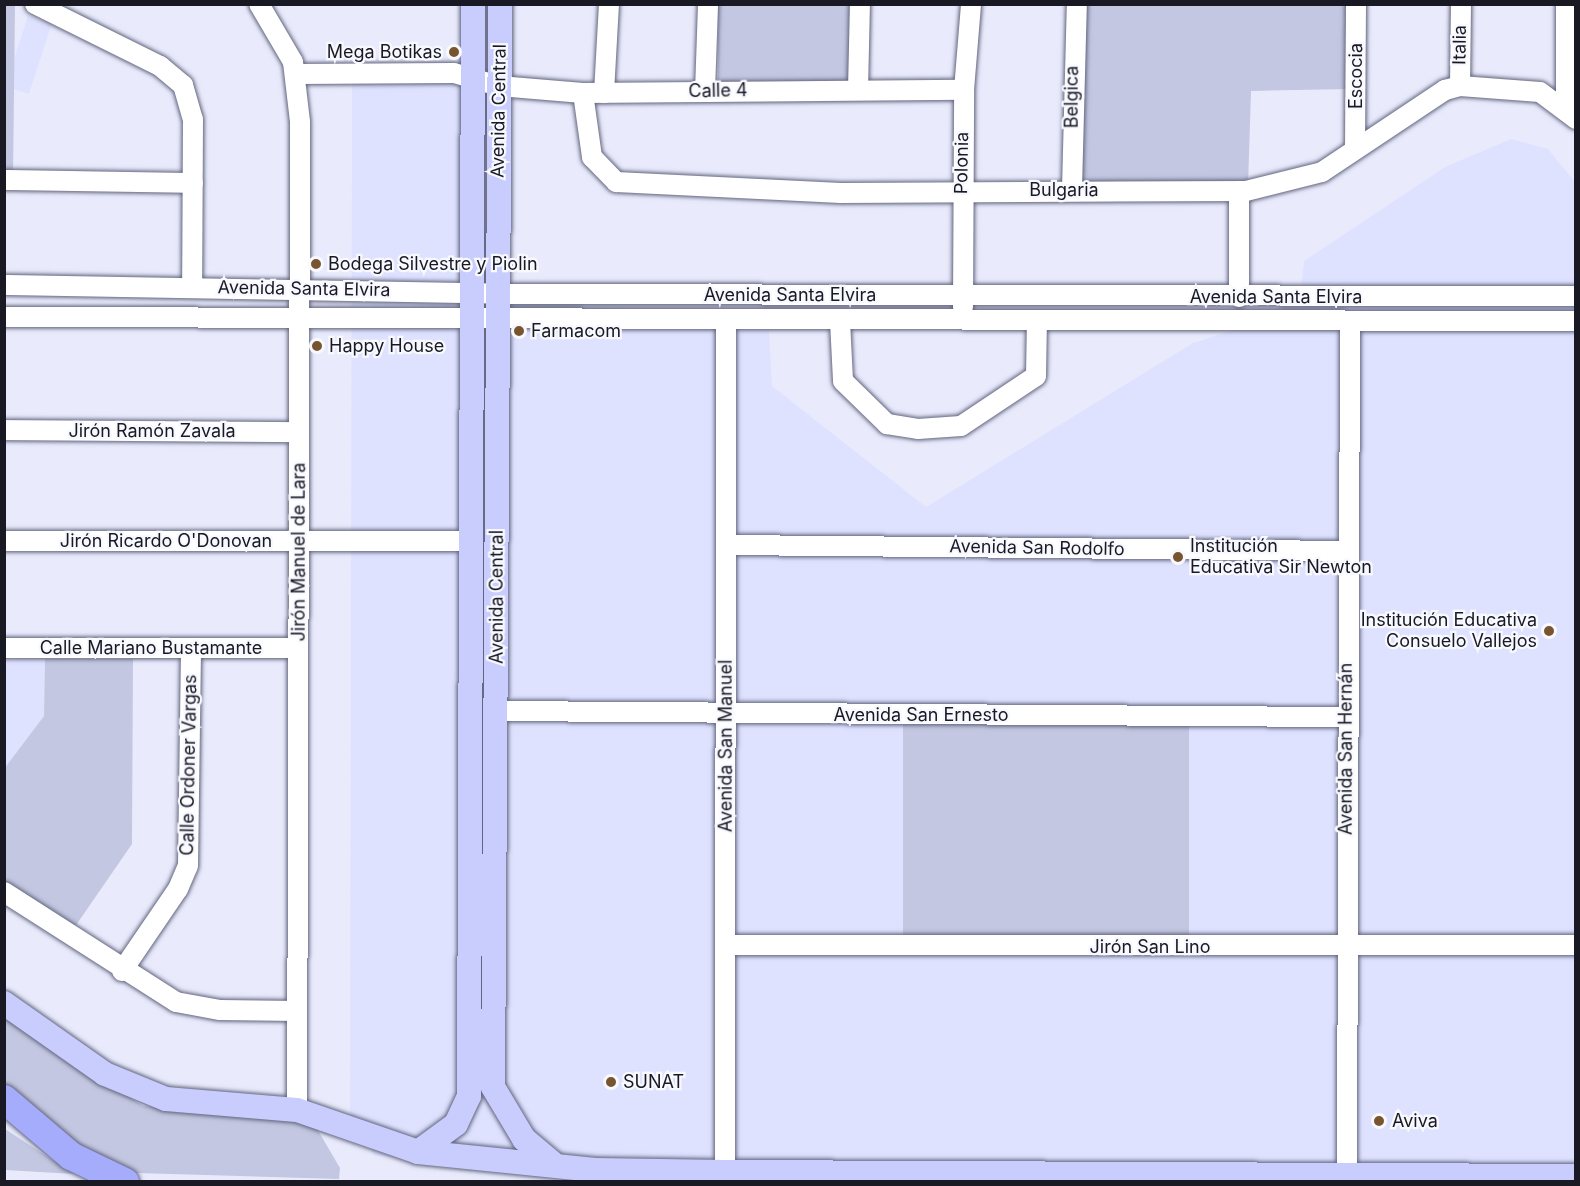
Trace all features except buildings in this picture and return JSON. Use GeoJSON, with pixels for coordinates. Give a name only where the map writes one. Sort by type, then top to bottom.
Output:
{"type":"FeatureCollection","features":[{"type":"Feature","properties":{"kind":"highway"},"geometry":{"type":"LineString","coordinates":[[4,1099],[71,1156],[125,1182]]}},
{"type":"Feature","properties":{"kind":"main road","name":"Avenida Central"},"geometry":{"type":"LineString","coordinates":[[418,1152],[448,1131],[465,1110],[482,983],[497,711],[485,304],[473,79],[473,4]]}},
{"type":"Feature","properties":{"kind":"main road","name":"Avenida Central"},"geometry":{"type":"LineString","coordinates":[[500,4],[499,86],[472,542],[482,983],[493,1087],[524,1139],[555,1165]]}},
{"type":"Feature","properties":{"kind":"main road"},"geometry":{"type":"LineString","coordinates":[[4,1003],[105,1074],[139,1090],[199,1104],[297,1110],[418,1152],[555,1165],[725,1172],[1575,1176]]}},
{"type":"Feature","properties":{"kind":"street"},"geometry":{"type":"LineString","coordinates":[[35,4],[177,77],[192,106],[192,287]]}},
{"type":"Feature","properties":{"kind":"street","name":"Jirón Manuel de Lara"},"geometry":{"type":"LineString","coordinates":[[259,4],[285,42],[296,74],[299,289],[297,1110]]}},
{"type":"Feature","properties":{"kind":"street"},"geometry":{"type":"LineString","coordinates":[[604,93],[609,4]]}},
{"type":"Feature","properties":{"kind":"street"},"geometry":{"type":"LineString","coordinates":[[705,91],[708,4]]}},
{"type":"Feature","properties":{"kind":"street"},"geometry":{"type":"LineString","coordinates":[[858,90],[860,4]]}},
{"type":"Feature","properties":{"kind":"street","name":"Polonia"},"geometry":{"type":"LineString","coordinates":[[964,321],[962,192],[964,90],[971,4]]}},
{"type":"Feature","properties":{"kind":"street","name":"Belgica"},"geometry":{"type":"LineString","coordinates":[[1072,189],[1077,4]]}},
{"type":"Feature","properties":{"kind":"street","name":"Escocia"},"geometry":{"type":"LineString","coordinates":[[1355,148],[1356,4]]}},
{"type":"Feature","properties":{"kind":"street","name":"Italia"},"geometry":{"type":"LineString","coordinates":[[1460,86],[1461,4]]}},
{"type":"Feature","properties":{"kind":"street"},"geometry":{"type":"LineString","coordinates":[[1566,4],[1571,113]]}},
{"type":"Feature","properties":{"kind":"street","name":"Calle 4"},"geometry":{"type":"LineString","coordinates":[[296,74],[454,74],[499,86],[583,93],[964,90]]}},
{"type":"Feature","properties":{"kind":"street","name":"Bulgaria"},"geometry":{"type":"LineString","coordinates":[[583,93],[589,148],[603,173],[616,182],[962,192],[1072,189],[1239,192],[1322,172],[1445,90],[1460,86],[1540,92],[1571,113]]}},
{"type":"Feature","properties":{"kind":"street"},"geometry":{"type":"LineString","coordinates":[[4,180],[192,183]]}},
{"type":"Feature","properties":{"kind":"street"},"geometry":{"type":"LineString","coordinates":[[1239,192],[1239,297]]}},
{"type":"Feature","properties":{"kind":"street","name":"Avenida Santa Elvira"},"geometry":{"type":"LineString","coordinates":[[4,285],[299,289],[726,320],[1350,323],[1575,321]]}},
{"type":"Feature","properties":{"kind":"street","name":"Avenida Santa Elvira"},"geometry":{"type":"LineString","coordinates":[[4,317],[299,316],[485,304],[963,296],[1575,296]]}},
{"type":"Feature","properties":{"kind":"street"},"geometry":{"type":"LineString","coordinates":[[1307,297],[1307,322]]}},
{"type":"Feature","properties":{"kind":"street","name":"Avenida San Manuel"},"geometry":{"type":"LineString","coordinates":[[725,1172],[726,320]]}},
{"type":"Feature","properties":{"kind":"street"},"geometry":{"type":"LineString","coordinates":[[840,321],[843,381],[887,424],[918,429],[961,426],[1036,376],[1037,321]]}},
{"type":"Feature","properties":{"kind":"street","name":"Avenida San Hernán"},"geometry":{"type":"LineString","coordinates":[[1347,1175],[1345,717],[1350,323]]}},
{"type":"Feature","properties":{"kind":"street","name":"Jirón Ramón Zavala"},"geometry":{"type":"LineString","coordinates":[[4,430],[299,432]]}},
{"type":"Feature","properties":{"kind":"street","name":"Jirón Ricardo O'Donovan"},"geometry":{"type":"LineString","coordinates":[[4,541],[472,542]]}},
{"type":"Feature","properties":{"kind":"street","name":"Avenida San Rodolfo"},"geometry":{"type":"LineString","coordinates":[[726,545],[1348,551]]}},
{"type":"Feature","properties":{"kind":"street","name":"Calle Mariano Bustamante"},"geometry":{"type":"LineString","coordinates":[[4,648],[298,648]]}},
{"type":"Feature","properties":{"kind":"street","name":"Calle Ordoner Vargas"},"geometry":{"type":"LineString","coordinates":[[123,971],[178,890],[188,866],[190,648]]}},
{"type":"Feature","properties":{"kind":"street","name":"Avenida San Ernesto"},"geometry":{"type":"LineString","coordinates":[[497,711],[1345,717]]}},
{"type":"Feature","properties":{"kind":"street"},"geometry":{"type":"LineString","coordinates":[[4,892],[123,971],[189,1006],[297,1011]]}},
{"type":"Feature","properties":{"kind":"street","name":"Jirón San Lino"},"geometry":{"type":"LineString","coordinates":[[725,945],[1346,948],[1575,945]]}},
{"type":"Feature","properties":{"kind":"shaded area"},"geometry":{"type":"Polygon","coordinates":[[[5,5],[15,5],[13,178],[5,178],[5,5]]]}},
{"type":"Feature","properties":{"kind":"shaded area"},"geometry":{"type":"Polygon","coordinates":[[[718,5],[856,5],[856,84],[718,84],[718,5]]]}},
{"type":"Feature","properties":{"kind":"shaded area"},"geometry":{"type":"Polygon","coordinates":[[[1084,5],[1352,5],[1350,89],[1251,91],[1248,186],[1078,182],[1084,5]]]}},
{"type":"Feature","properties":{"kind":"shaded area"},"geometry":{"type":"Polygon","coordinates":[[[28,16],[52,24],[29,94],[5,86],[28,16]]]}},
{"type":"Feature","properties":{"kind":"shaded area"},"geometry":{"type":"Polygon","coordinates":[[[352,79],[458,80],[485,94],[485,304],[768,314],[772,386],[926,507],[1193,343],[1299,309],[1304,261],[1445,167],[1511,139],[1548,149],[1575,182],[1575,1181],[585,1178],[374,1155],[350,1114],[352,79]]]}},
{"type":"Feature","properties":{"kind":"shaded area"},"geometry":{"type":"Polygon","coordinates":[[[45,659],[44,716],[5,769],[5,660],[45,659]]]}},
{"type":"Feature","properties":{"kind":"shaded area"},"geometry":{"type":"Polygon","coordinates":[[[45,659],[133,659],[132,844],[72,931],[5,884],[4,769],[44,716],[45,659]]]}},
{"type":"Feature","properties":{"kind":"shaded area"},"geometry":{"type":"Polygon","coordinates":[[[903,724],[1189,724],[1189,937],[903,937],[903,724]]]}},
{"type":"Feature","properties":{"kind":"shaded area"},"geometry":{"type":"Polygon","coordinates":[[[4,1014],[143,1106],[298,1118],[316,1127],[340,1168],[339,1179],[136,1173],[87,1154],[25,1112],[5,1083],[4,1014]]]}},
{"type":"Feature","properties":{"kind":"shaded area"},"geometry":{"type":"Polygon","coordinates":[[[5,1129],[74,1174],[5,1170],[5,1129]]]}},
{"type":"Feature","properties":{"kind":"place","name":"Mega Botikas"},"geometry":{"type":"Point","coordinates":[454,52]}},
{"type":"Feature","properties":{"kind":"place","name":"Bodega Silvestre y Piolin"},"geometry":{"type":"Point","coordinates":[316,264]}},
{"type":"Feature","properties":{"kind":"place","name":"Farmacom"},"geometry":{"type":"Point","coordinates":[519,331]}},
{"type":"Feature","properties":{"kind":"place","name":"Happy House"},"geometry":{"type":"Point","coordinates":[317,346]}},
{"type":"Feature","properties":{"kind":"place","name":"Institución Educativa Sir Newton"},"geometry":{"type":"Point","coordinates":[1178,557]}},
{"type":"Feature","properties":{"kind":"place","name":"Institución Educativa Consuelo Vallejos"},"geometry":{"type":"Point","coordinates":[1549,631]}},
{"type":"Feature","properties":{"kind":"place","name":"SUNAT"},"geometry":{"type":"Point","coordinates":[611,1082]}},
{"type":"Feature","properties":{"kind":"place","name":"Aviva"},"geometry":{"type":"Point","coordinates":[1379,1121]}}]}
